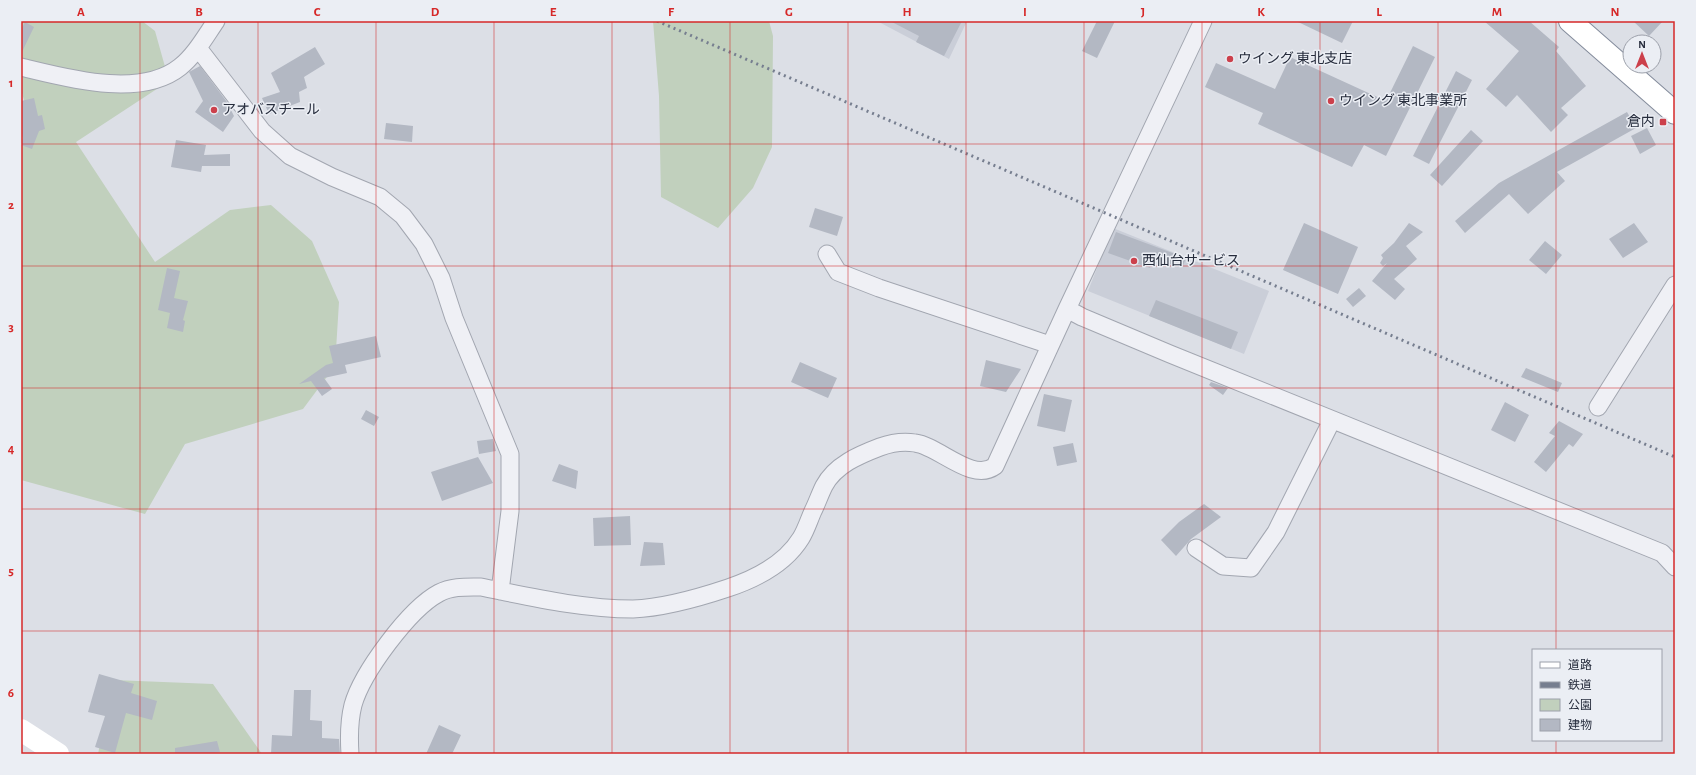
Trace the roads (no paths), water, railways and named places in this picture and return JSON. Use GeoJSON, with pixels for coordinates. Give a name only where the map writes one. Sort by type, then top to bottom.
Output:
{"type":"FeatureCollection","features":[{"type":"Feature","properties":{"kind":"main road"},"geometry":{"type":"LineString","coordinates":[[1570,21],[1675,113]]}},
{"type":"Feature","properties":{"kind":"main road"},"geometry":{"type":"LineString","coordinates":[[21,730],[58,754]]}},
{"type":"Feature","properties":{"kind":"street"},"geometry":{"type":"LineString","coordinates":[[21,67],[80,82],[141,82],[160,78],[171,73],[182,65],[198,48],[216,21]]}},
{"type":"Feature","properties":{"kind":"street"},"geometry":{"type":"LineString","coordinates":[[350,754],[351,716],[359,690],[372,667],[409,619],[431,599],[449,589],[481,587],[590,607],[635,609],[691,599],[747,581],[766,572],[788,554],[802,538],[824,486],[833,472],[859,456],[891,444],[901,442],[916,443],[969,468],[980,471],[989,470],[998,462],[1050,345],[1203,21]]}},
{"type":"Feature","properties":{"kind":"street"},"geometry":{"type":"LineString","coordinates":[[198,48],[262,131],[290,156],[332,177],[380,197],[403,216],[424,244],[441,278],[454,318],[510,454],[510,511],[500,591]]}},
{"type":"Feature","properties":{"kind":"street"},"geometry":{"type":"LineString","coordinates":[[827,254],[838,272],[886,290],[1050,345]]}},
{"type":"Feature","properties":{"kind":"street"},"geometry":{"type":"LineString","coordinates":[[1598,407],[1675,285]]}},
{"type":"Feature","properties":{"kind":"street"},"geometry":{"type":"LineString","coordinates":[[1067,309],[1082,317],[1163,351],[1662,554],[1675,567]]}},
{"type":"Feature","properties":{"kind":"street"},"geometry":{"type":"LineString","coordinates":[[1196,548],[1223,566],[1251,568],[1276,532],[1332,420]]}},
{"type":"Feature","properties":{"kind":"railway"},"geometry":{"type":"LineString","coordinates":[[657,21],[1675,457]]}},
{"type":"Feature","properties":{"kind":"place","name":"ウイング 東北支店"},"geometry":{"type":"Point","coordinates":[1230,59]}},
{"type":"Feature","properties":{"kind":"place","name":"ウイング 東北事業所"},"geometry":{"type":"Point","coordinates":[1331,101]}},
{"type":"Feature","properties":{"kind":"place","name":"アオバスチール"},"geometry":{"type":"Point","coordinates":[214,110]}},
{"type":"Feature","properties":{"kind":"place","name":"倉内"},"geometry":{"type":"Point","coordinates":[1663,122]}},
{"type":"Feature","properties":{"kind":"place","name":"西仙台サービス"},"geometry":{"type":"Point","coordinates":[1134,261]}}]}
